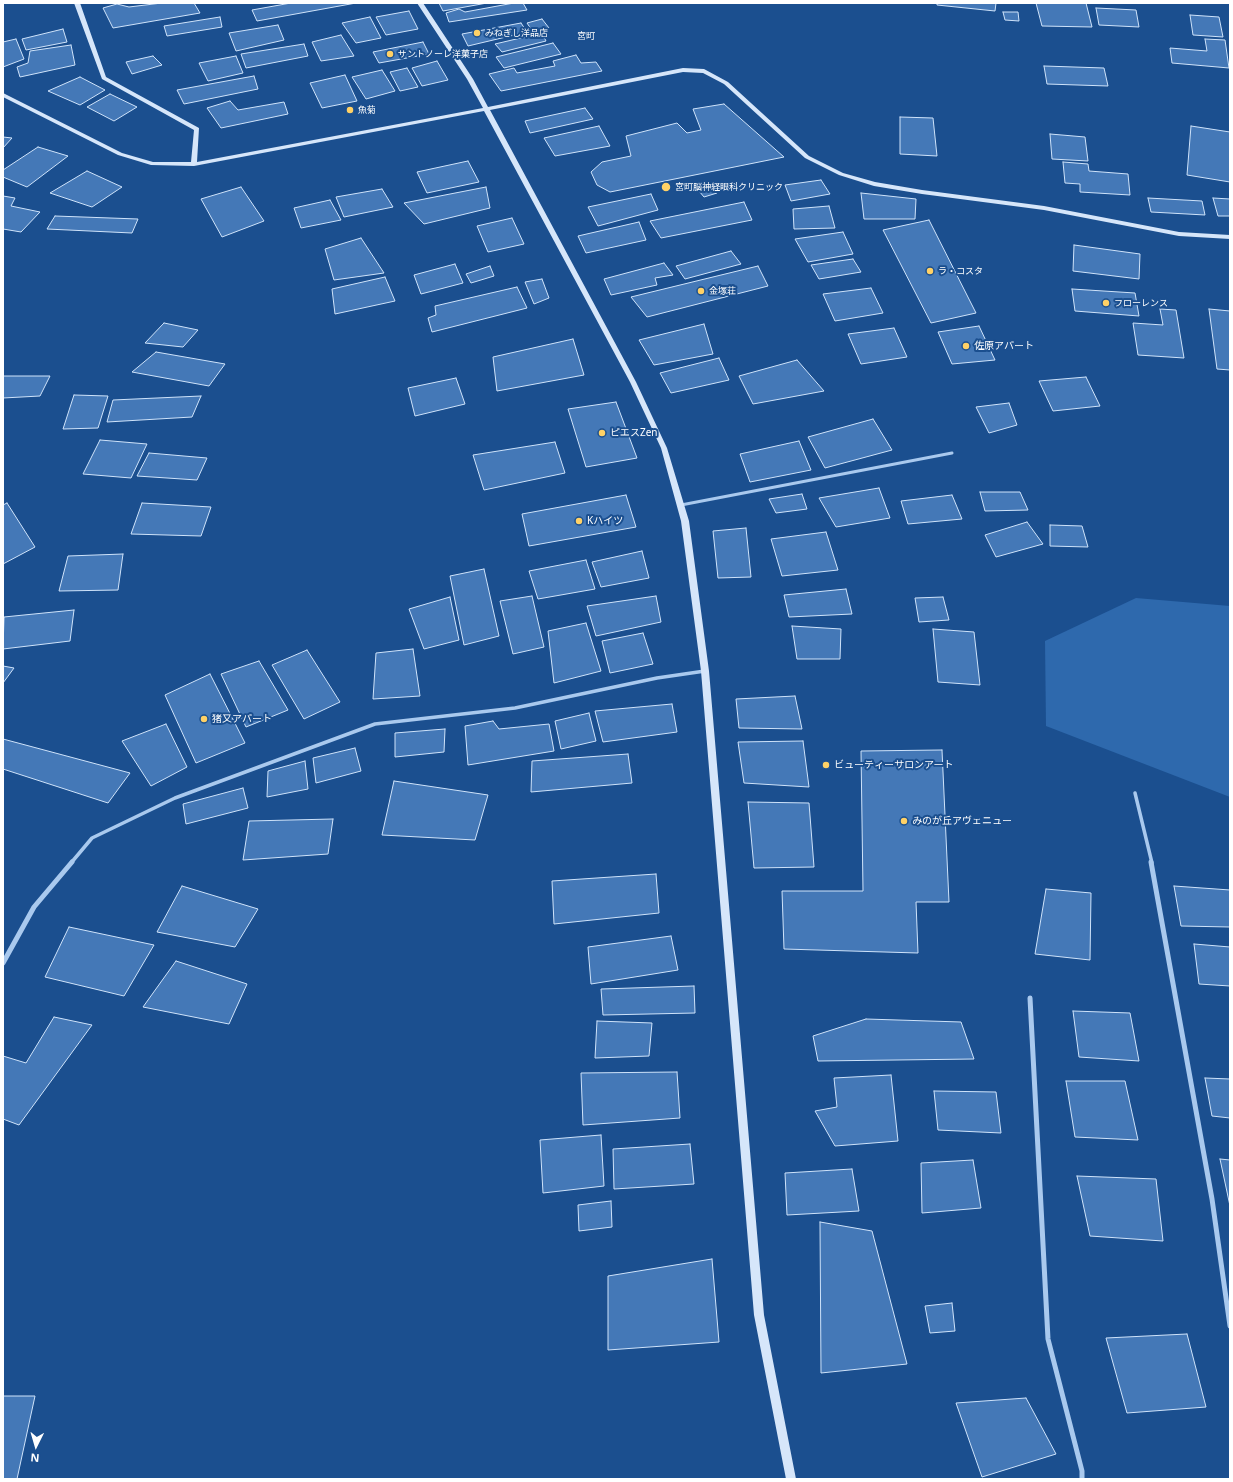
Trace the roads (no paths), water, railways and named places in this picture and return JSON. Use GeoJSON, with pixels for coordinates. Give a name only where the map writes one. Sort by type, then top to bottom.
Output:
{"type":"FeatureCollection","features":[{"type":"Feature","properties":{"kind":"street"},"geometry":{"type":"LineString","coordinates":[[77,3],[104,78],[197,129],[194,164]]}},
{"type":"Feature","properties":{"kind":"street"},"geometry":{"type":"LineString","coordinates":[[420,3],[470,79],[484,108],[633,382],[664,448],[685,521],[705,671],[759,1315],[791,1479]]}},
{"type":"Feature","properties":{"kind":"street"},"geometry":{"type":"LineString","coordinates":[[3,96],[120,154],[153,164],[194,164],[683,70],[704,71],[726,83],[807,157],[842,174],[881,185],[922,192],[1044,208],[1179,234],[1230,236]]}},
{"type":"Feature","properties":{"kind":"street"},"geometry":{"type":"LineString","coordinates":[[3,963],[34,907],[92,838],[175,798],[375,724],[515,708],[658,678],[705,671]]}},
{"type":"Feature","properties":{"kind":"street"},"geometry":{"type":"LineString","coordinates":[[1135,793],[1156,886],[1212,1199],[1230,1326]]}},
{"type":"Feature","properties":{"kind":"street"},"geometry":{"type":"LineString","coordinates":[[1030,998],[1048,1339],[1082,1471],[1082,1479]]}},
{"type":"Feature","properties":{"kind":"lane"},"geometry":{"type":"LineString","coordinates":[[680,505],[952,453]]}},
{"type":"Feature","properties":{"kind":"place","name":"みねぎし洋品店"},"geometry":{"type":"Point","coordinates":[477,33]}},
{"type":"Feature","properties":{"kind":"place","name":"サントノーレ洋菓子店"},"geometry":{"type":"Point","coordinates":[390,54]}},
{"type":"Feature","properties":{"kind":"place","name":"魚菊"},"geometry":{"type":"Point","coordinates":[350,110]}},
{"type":"Feature","properties":{"kind":"place","name":"宮町脳神経眼科クリニック"},"geometry":{"type":"Point","coordinates":[666,187]}},
{"type":"Feature","properties":{"kind":"place","name":"ラ・コスタ"},"geometry":{"type":"Point","coordinates":[930,271]}},
{"type":"Feature","properties":{"kind":"place","name":"金塚荘"},"geometry":{"type":"Point","coordinates":[701,291]}},
{"type":"Feature","properties":{"kind":"place","name":"フローレンス"},"geometry":{"type":"Point","coordinates":[1106,303]}},
{"type":"Feature","properties":{"kind":"place","name":"佐原アパート"},"geometry":{"type":"Point","coordinates":[966,346]}},
{"type":"Feature","properties":{"kind":"place","name":"ピエスZen"},"geometry":{"type":"Point","coordinates":[602,433]}},
{"type":"Feature","properties":{"kind":"place","name":"Kハイツ"},"geometry":{"type":"Point","coordinates":[579,521]}},
{"type":"Feature","properties":{"kind":"place","name":"猪又アパート"},"geometry":{"type":"Point","coordinates":[204,719]}},
{"type":"Feature","properties":{"kind":"place","name":"ビューティーサロンアート"},"geometry":{"type":"Point","coordinates":[826,765]}},
{"type":"Feature","properties":{"kind":"place","name":"みのが丘アヴェニュー"},"geometry":{"type":"Point","coordinates":[904,821]}},
{"type":"Feature","properties":{"kind":"district","name":"宮町"},"geometry":{"type":"Point","coordinates":[586,36]}}]}
